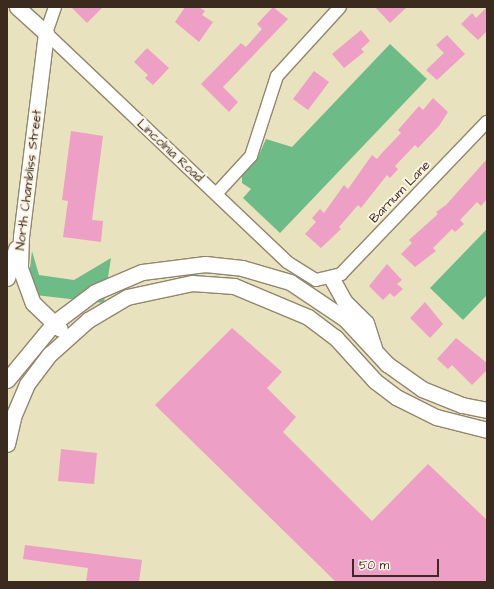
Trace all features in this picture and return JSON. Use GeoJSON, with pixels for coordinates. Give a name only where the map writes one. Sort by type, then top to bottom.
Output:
{"type":"FeatureCollection","features":[{"type":"Feature","properties":{"kind":"main road","name":"Lincolnia Road"},"geometry":{"type":"LineString","coordinates":[[16,7],[46,33]]}},
{"type":"Feature","properties":{"kind":"main road","name":"North Chambliss Street"},"geometry":{"type":"LineString","coordinates":[[46,33],[21,236],[20,268],[26,291],[54,323],[68,336]]}},
{"type":"Feature","properties":{"kind":"main road"},"geometry":{"type":"LineString","coordinates":[[7,278],[21,236]]}},
{"type":"Feature","properties":{"kind":"main road"},"geometry":{"type":"LineString","coordinates":[[7,380],[54,323],[95,292],[135,274],[184,265],[226,265],[290,282],[314,295],[345,319],[387,364],[422,389],[462,405],[487,410]]}},
{"type":"Feature","properties":{"kind":"main road"},"geometry":{"type":"LineString","coordinates":[[332,279],[344,301],[366,323],[374,349]]}},
{"type":"Feature","properties":{"kind":"main road"},"geometry":{"type":"LineString","coordinates":[[7,444],[22,392],[50,354],[68,336],[105,308],[147,290],[192,283],[234,286],[263,295],[308,316],[335,338],[375,381],[406,403],[436,417],[487,430]]}},
{"type":"Feature","properties":{"kind":"street","name":"North Chambliss Street"},"geometry":{"type":"LineString","coordinates":[[46,33],[55,7]]}},
{"type":"Feature","properties":{"kind":"street"},"geometry":{"type":"LineString","coordinates":[[216,194],[251,156],[277,76],[340,7]]}},
{"type":"Feature","properties":{"kind":"street","name":"Lincolnia Road"},"geometry":{"type":"LineString","coordinates":[[46,33],[302,273],[316,280],[332,279]]}},
{"type":"Feature","properties":{"kind":"street","name":"Barnum Lane"},"geometry":{"type":"LineString","coordinates":[[332,279],[342,274],[487,122]]}},
{"type":"Feature","properties":{"kind":"green space"},"geometry":{"type":"Polygon","coordinates":[[[390,44],[427,79],[280,233],[243,198],[251,189],[242,183],[242,176],[258,157],[266,139],[292,147],[390,44]]]}},
{"type":"Feature","properties":{"kind":"green space"},"geometry":{"type":"Polygon","coordinates":[[[487,229],[487,295],[463,320],[430,288],[487,229]]]}},
{"type":"Feature","properties":{"kind":"green space"},"geometry":{"type":"Polygon","coordinates":[[[32,251],[39,275],[74,280],[111,258],[104,303],[27,294],[32,251]]]}},
{"type":"Feature","properties":{"kind":"building"},"geometry":{"type":"Polygon","coordinates":[[[71,7],[103,7],[87,23],[71,7]]]}},
{"type":"Feature","properties":{"kind":"building"},"geometry":{"type":"Polygon","coordinates":[[[185,7],[199,7],[205,11],[202,15],[213,22],[199,42],[175,22],[185,7]]]}},
{"type":"Feature","properties":{"kind":"building"},"geometry":{"type":"Polygon","coordinates":[[[273,7],[288,19],[223,87],[238,102],[229,112],[201,84],[241,43],[246,47],[262,29],[257,24],[273,7]]]}},
{"type":"Feature","properties":{"kind":"building"},"geometry":{"type":"Polygon","coordinates":[[[375,7],[407,7],[390,23],[375,7]]]}},
{"type":"Feature","properties":{"kind":"building"},"geometry":{"type":"Polygon","coordinates":[[[487,7],[487,31],[478,40],[461,24],[472,13],[476,18],[487,7]]]}},
{"type":"Feature","properties":{"kind":"building"},"geometry":{"type":"Polygon","coordinates":[[[361,30],[370,41],[361,49],[364,52],[344,68],[332,54],[361,30]]]}},
{"type":"Feature","properties":{"kind":"building"},"geometry":{"type":"Polygon","coordinates":[[[447,35],[465,54],[437,80],[426,70],[444,53],[436,45],[447,35]]]}},
{"type":"Feature","properties":{"kind":"building"},"geometry":{"type":"Polygon","coordinates":[[[147,48],[169,68],[153,85],[145,78],[148,75],[134,62],[147,48]]]}},
{"type":"Feature","properties":{"kind":"building"},"geometry":{"type":"Polygon","coordinates":[[[314,71],[329,82],[308,110],[293,99],[314,71]]]}},
{"type":"Feature","properties":{"kind":"building"},"geometry":{"type":"Polygon","coordinates":[[[433,98],[448,112],[439,126],[418,148],[415,145],[395,166],[398,169],[390,178],[387,175],[361,208],[358,205],[339,227],[341,229],[321,248],[305,234],[316,222],[312,218],[320,209],[324,213],[344,185],[348,189],[372,155],[377,159],[401,133],[398,130],[419,106],[423,110],[433,98]]]}},
{"type":"Feature","properties":{"kind":"building"},"geometry":{"type":"Polygon","coordinates":[[[71,131],[103,136],[92,220],[103,221],[101,242],[63,237],[68,201],[62,200],[71,131]]]}},
{"type":"Feature","properties":{"kind":"building"},"geometry":{"type":"Polygon","coordinates":[[[487,159],[487,199],[481,206],[477,202],[460,220],[464,224],[455,232],[452,229],[433,248],[436,251],[415,267],[401,254],[412,243],[409,240],[438,214],[436,212],[446,205],[487,159]]]}},
{"type":"Feature","properties":{"kind":"building"},"geometry":{"type":"Polygon","coordinates":[[[387,264],[402,280],[397,284],[403,289],[394,297],[390,293],[383,300],[369,286],[387,264]]]}},
{"type":"Feature","properties":{"kind":"building"},"geometry":{"type":"Polygon","coordinates":[[[425,302],[443,324],[430,338],[410,318],[425,302]]]}},
{"type":"Feature","properties":{"kind":"building"},"geometry":{"type":"Polygon","coordinates":[[[232,328],[282,372],[267,388],[296,417],[283,432],[372,521],[428,464],[487,520],[487,582],[336,582],[155,405],[232,328]]]}},
{"type":"Feature","properties":{"kind":"building"},"geometry":{"type":"Polygon","coordinates":[[[456,338],[487,363],[487,370],[472,385],[452,365],[448,369],[437,359],[456,338]]]}},
{"type":"Feature","properties":{"kind":"building"},"geometry":{"type":"Polygon","coordinates":[[[61,449],[97,453],[94,484],[58,481],[61,449]]]}},
{"type":"Feature","properties":{"kind":"building"},"geometry":{"type":"Polygon","coordinates":[[[25,545],[142,560],[139,582],[86,582],[88,568],[23,559],[25,545]]]}}]}
